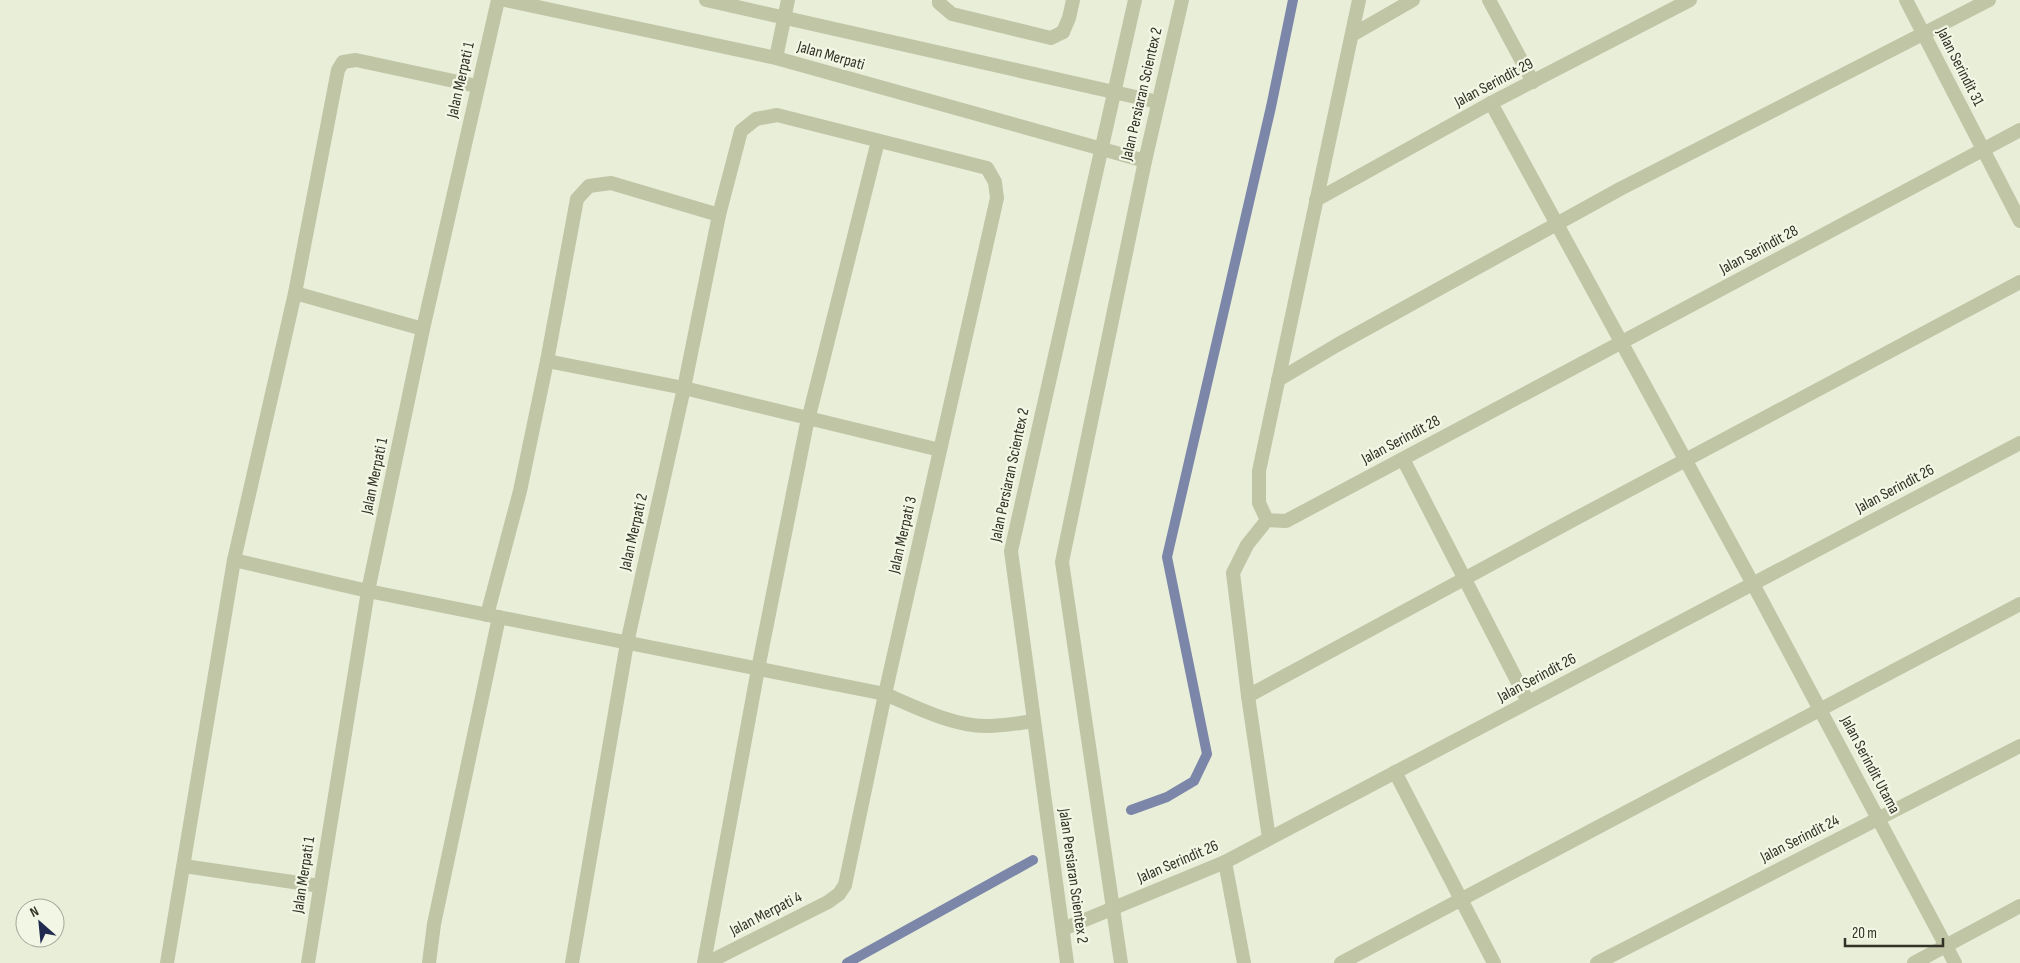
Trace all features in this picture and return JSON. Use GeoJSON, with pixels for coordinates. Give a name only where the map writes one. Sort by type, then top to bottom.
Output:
{"type":"FeatureCollection","features":[{"type":"Feature","properties":{"kind":"street","name":"Jalan Merpati 1"},"geometry":{"type":"LineString","coordinates":[[308,963],[368,591],[423,329],[498,0]]}},
{"type":"Feature","properties":{"kind":"street","name":"Jalan Merpati"},"geometry":{"type":"LineString","coordinates":[[504,0],[776,58],[1145,161]]}},
{"type":"Feature","properties":{"kind":"street","name":"Jalan Merpati"},"geometry":{"type":"LineString","coordinates":[[706,0],[1158,102]]}},
{"type":"Feature","properties":{"kind":"street"},"geometry":{"type":"LineString","coordinates":[[776,58],[788,0]]}},
{"type":"Feature","properties":{"kind":"street"},"geometry":{"type":"LineString","coordinates":[[939,0],[939,3],[952,14],[1051,38],[1063,32],[1069,18],[1073,0]]}},
{"type":"Feature","properties":{"kind":"street","name":"Jalan Persiaran Scientex 2"},"geometry":{"type":"LineString","coordinates":[[1068,963],[1011,551],[1136,0]]}},
{"type":"Feature","properties":{"kind":"street","name":"Jalan Persiaran Scientex 2"},"geometry":{"type":"LineString","coordinates":[[1121,963],[1062,562],[1145,161],[1182,0]]}},
{"type":"Feature","properties":{"kind":"street"},"geometry":{"type":"LineString","coordinates":[[1269,838],[1248,696],[1233,573],[1247,545],[1267,520],[1259,503],[1258,483],[1278,380],[1359,0]]}},
{"type":"Feature","properties":{"kind":"street"},"geometry":{"type":"LineString","coordinates":[[1352,35],[1413,0]]}},
{"type":"Feature","properties":{"kind":"street"},"geometry":{"type":"LineString","coordinates":[[1489,0],[1532,82]]}},
{"type":"Feature","properties":{"kind":"street","name":"Jalan Serindit 29"},"geometry":{"type":"LineString","coordinates":[[1316,200],[1491,103],[1690,0]]}},
{"type":"Feature","properties":{"kind":"street","name":"Jalan Serindit 31"},"geometry":{"type":"LineString","coordinates":[[1906,0],[2020,221]]}},
{"type":"Feature","properties":{"kind":"street"},"geometry":{"type":"LineString","coordinates":[[1278,380],[1337,345],[1620,189],[1924,35],[1989,0]]}},
{"type":"Feature","properties":{"kind":"street"},"geometry":{"type":"LineString","coordinates":[[167,963],[234,560],[295,293],[338,70],[343,62],[356,60],[477,86]]}},
{"type":"Feature","properties":{"kind":"street","name":"Jalan Serindit Utama"},"geometry":{"type":"LineString","coordinates":[[1491,103],[1754,584],[1955,963]]}},
{"type":"Feature","properties":{"kind":"street","name":"Jalan Merpati 2"},"geometry":{"type":"LineString","coordinates":[[572,963],[627,643],[684,388],[719,215],[741,131],[756,119],[777,115],[878,141]]}},
{"type":"Feature","properties":{"kind":"street","name":"Jalan Serindit 28"},"geometry":{"type":"LineString","coordinates":[[1267,520],[1286,521],[2020,130]]}},
{"type":"Feature","properties":{"kind":"street"},"geometry":{"type":"LineString","coordinates":[[705,963],[758,669],[808,419],[878,141]]}},
{"type":"Feature","properties":{"kind":"street","name":"Jalan Merpati 3"},"geometry":{"type":"LineString","coordinates":[[839,894],[845,885],[885,694],[997,198],[995,182],[987,168],[878,141]]}},
{"type":"Feature","properties":{"kind":"street"},"geometry":{"type":"LineString","coordinates":[[429,963],[434,924],[493,616],[547,361],[577,198],[589,186],[611,183],[719,215]]}},
{"type":"Feature","properties":{"kind":"street"},"geometry":{"type":"LineString","coordinates":[[1248,696],[2020,282]]}},
{"type":"Feature","properties":{"kind":"street"},"geometry":{"type":"LineString","coordinates":[[295,293],[423,329]]}},
{"type":"Feature","properties":{"kind":"street"},"geometry":{"type":"LineString","coordinates":[[547,361],[684,388],[940,450]]}},
{"type":"Feature","properties":{"kind":"street","name":"Jalan Serindit 26"},"geometry":{"type":"LineString","coordinates":[[1063,929],[1225,862],[2020,443]]}},
{"type":"Feature","properties":{"kind":"street"},"geometry":{"type":"LineString","coordinates":[[1403,458],[1528,702]]}},
{"type":"Feature","properties":{"kind":"street"},"geometry":{"type":"LineString","coordinates":[[234,560],[368,591],[885,694],[928,713],[966,723],[987,726],[1034,721]]}},
{"type":"Feature","properties":{"kind":"street"},"geometry":{"type":"LineString","coordinates":[[1341,963],[2020,604]]}},
{"type":"Feature","properties":{"kind":"street","name":"Jalan Serindit 24"},"geometry":{"type":"LineString","coordinates":[[1596,963],[2020,746]]}},
{"type":"Feature","properties":{"kind":"street"},"geometry":{"type":"LineString","coordinates":[[1395,772],[1494,963]]}},
{"type":"Feature","properties":{"kind":"street"},"geometry":{"type":"LineString","coordinates":[[1225,862],[1244,963]]}},
{"type":"Feature","properties":{"kind":"street"},"geometry":{"type":"LineString","coordinates":[[184,866],[320,886]]}},
{"type":"Feature","properties":{"kind":"street","name":"Jalan Merpati 4"},"geometry":{"type":"LineString","coordinates":[[705,963],[828,902],[839,894]]}},
{"type":"Feature","properties":{"kind":"street"},"geometry":{"type":"LineString","coordinates":[[1914,963],[2020,906]]}},
{"type":"Feature","properties":{"kind":"waterway"},"geometry":{"type":"LineString","coordinates":[[1131,810],[1167,797],[1194,781],[1207,754],[1167,557],[1271,107],[1293,0]]}},
{"type":"Feature","properties":{"kind":"waterway"},"geometry":{"type":"LineString","coordinates":[[847,963],[1033,860]]}}]}
